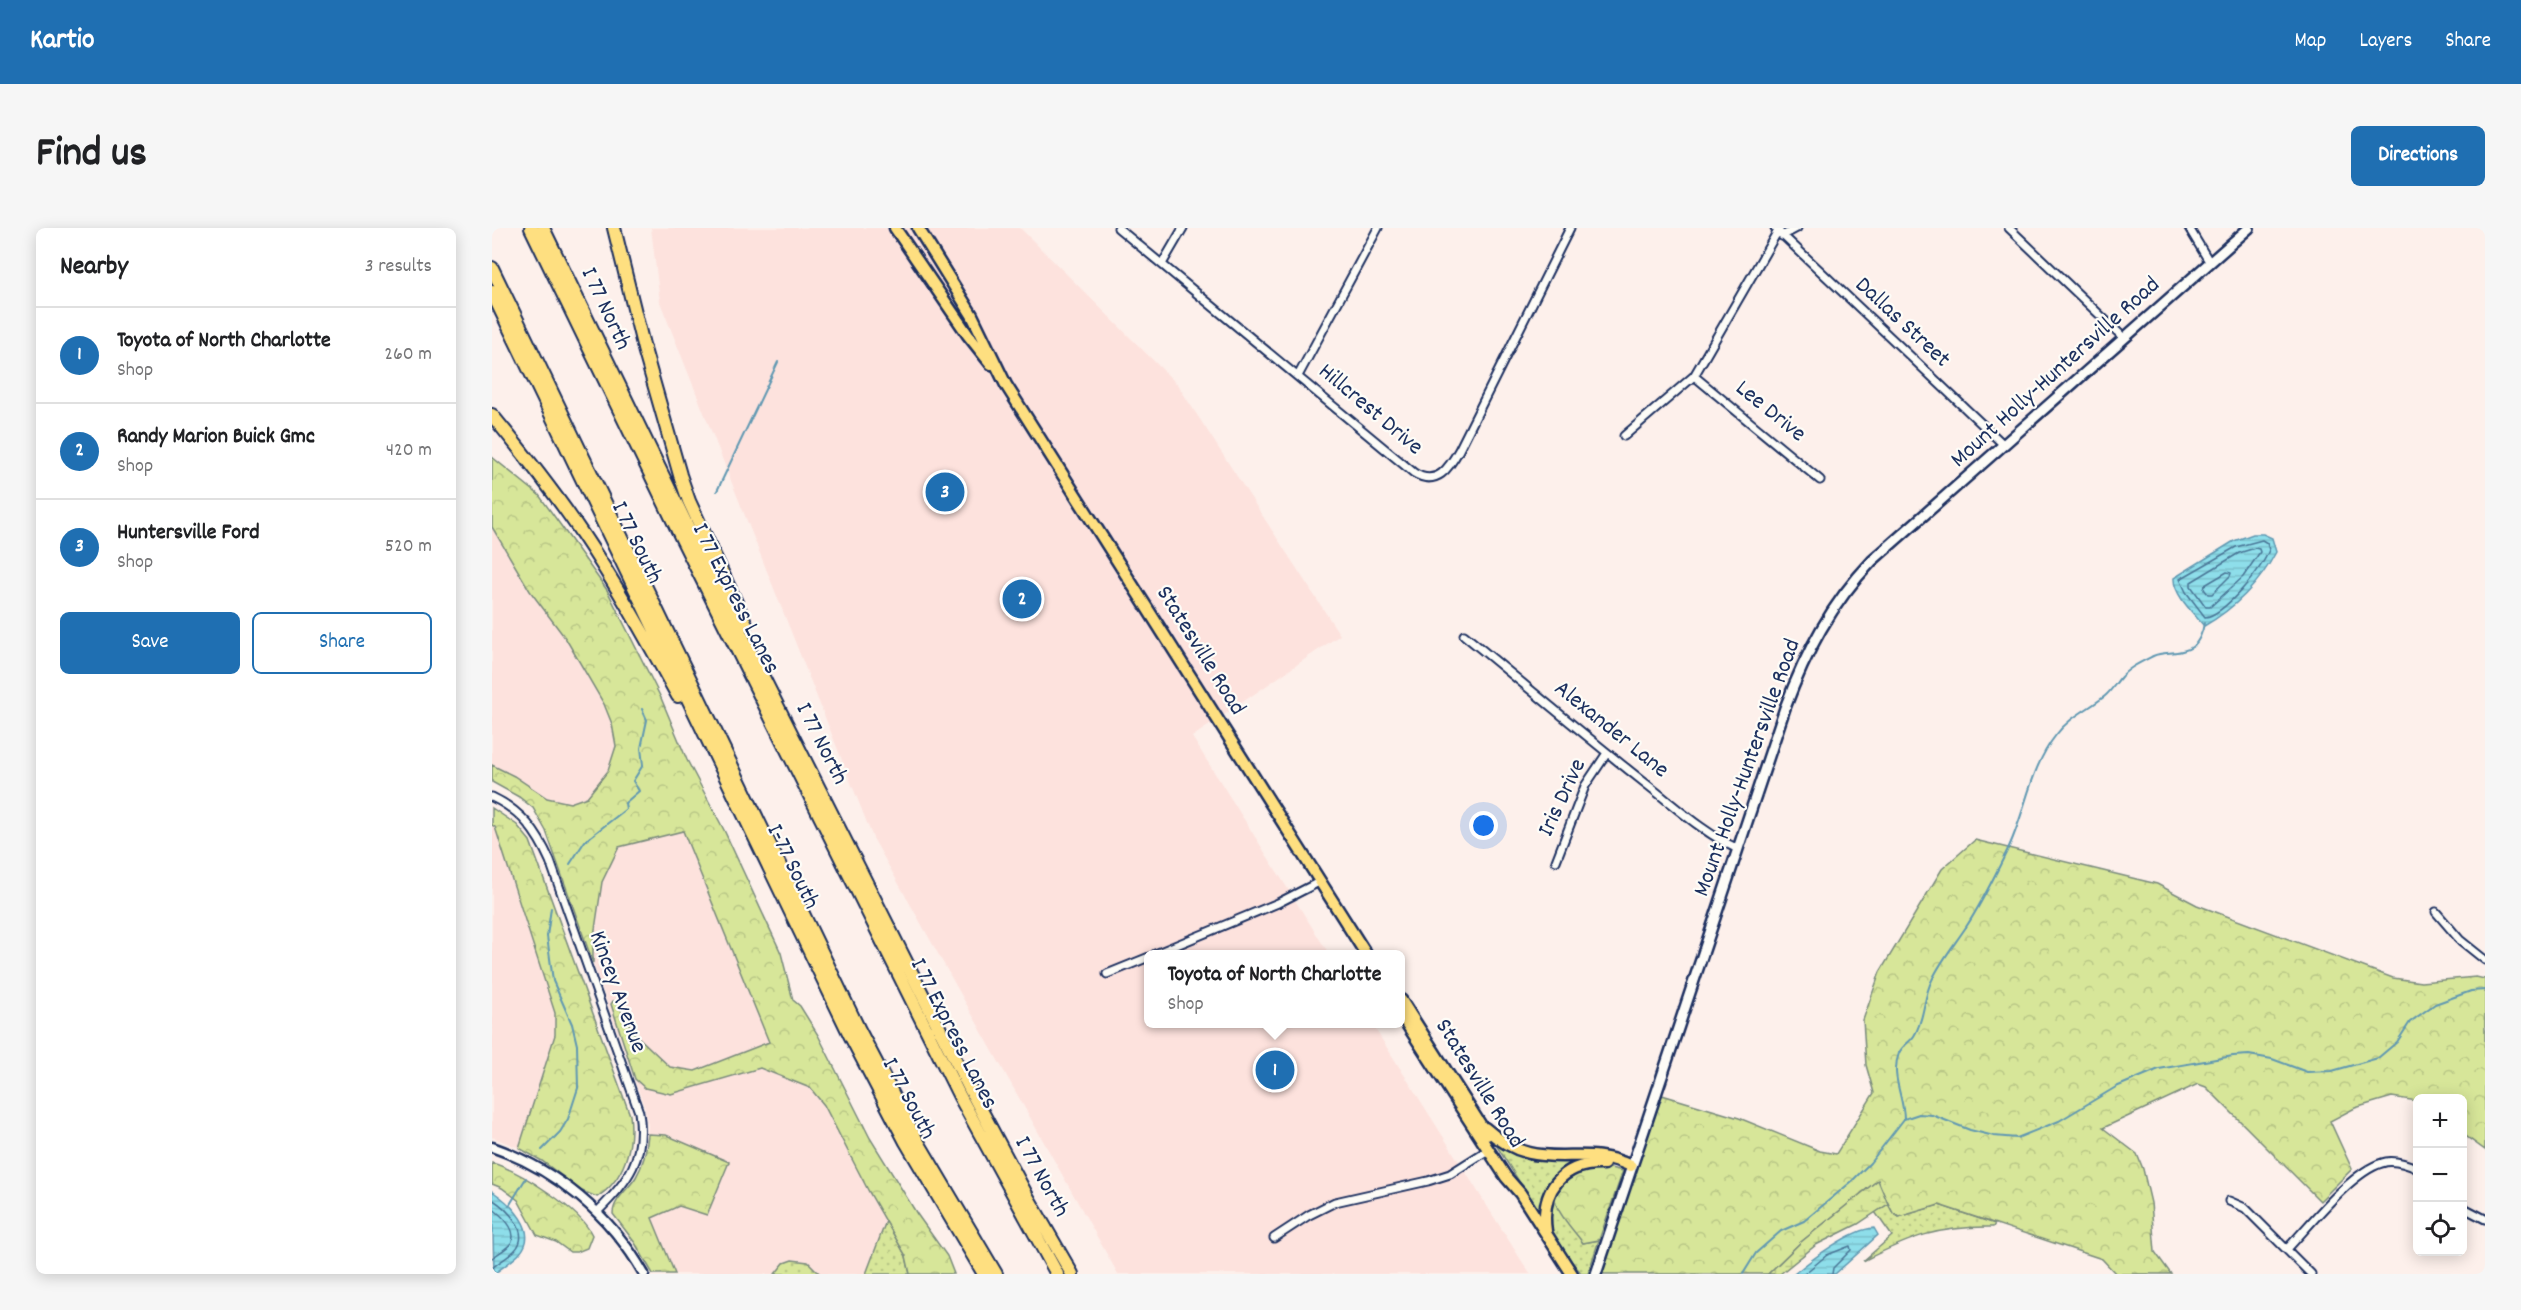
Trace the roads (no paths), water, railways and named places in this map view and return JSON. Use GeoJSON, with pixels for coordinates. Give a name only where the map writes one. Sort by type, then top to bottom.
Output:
{"type":"FeatureCollection","features":[{"type":"Feature","properties":{"kind":"highway","name":"I 77 Express Lanes"},"geometry":{"type":"LineString","coordinates":[[531,228],[682,541],[955,1086],[1057,1274]]}},
{"type":"Feature","properties":{"kind":"highway","name":"I 77 North"},"geometry":{"type":"LineString","coordinates":[[543,228],[672,496],[971,1091],[1072,1274]]}},
{"type":"Feature","properties":{"kind":"highway"},"geometry":{"type":"LineString","coordinates":[[615,228],[644,349],[680,475],[689,501],[763,662],[771,689]]}},
{"type":"Feature","properties":{"kind":"highway"},"geometry":{"type":"LineString","coordinates":[[492,268],[859,1030],[915,1137],[996,1274]]}},
{"type":"Feature","properties":{"kind":"highway","name":"I 77 South"},"geometry":{"type":"LineString","coordinates":[[492,292],[742,813]]}},
{"type":"Feature","properties":{"kind":"highway"},"geometry":{"type":"LineString","coordinates":[[492,415],[544,480],[604,566],[742,813]]}},
{"type":"Feature","properties":{"kind":"highway","name":"I-77 South"},"geometry":{"type":"LineString","coordinates":[[742,813],[803,940]]}},
{"type":"Feature","properties":{"kind":"highway","name":"I 77 South"},"geometry":{"type":"LineString","coordinates":[[803,940],[906,1142],[984,1274]]}},
{"type":"Feature","properties":{"kind":"main road","name":"Statesville Road"},"geometry":{"type":"LineString","coordinates":[[895,228],[968,335],[1002,378],[1365,950]]}},
{"type":"Feature","properties":{"kind":"main road","name":"Statesville Road"},"geometry":{"type":"LineString","coordinates":[[918,228],[972,315],[1002,378]]}},
{"type":"Feature","properties":{"kind":"main road","name":"Mount Holly-Huntersville Road"},"geometry":{"type":"LineString","coordinates":[[1596,1274],[1796,679],[1831,611],[1872,561],[2249,228]]}},
{"type":"Feature","properties":{"kind":"main road","name":"Statesville Road"},"geometry":{"type":"LineString","coordinates":[[1405,1006],[1511,1173],[1520,1192]]}},
{"type":"Feature","properties":{"kind":"main road","name":"Statesville Road"},"geometry":{"type":"LineString","coordinates":[[1405,1021],[1488,1150],[1520,1192],[1572,1274]]}},
{"type":"Feature","properties":{"kind":"main road"},"geometry":{"type":"LineString","coordinates":[[1477,1120],[1498,1139],[1523,1152],[1551,1157],[1608,1157],[1631,1166]]}},
{"type":"Feature","properties":{"kind":"main road"},"geometry":{"type":"LineString","coordinates":[[1547,1234],[1544,1215],[1546,1200],[1552,1188],[1567,1173],[1592,1164],[1631,1166]]}},
{"type":"Feature","properties":{"kind":"street","name":"Hillcrest Drive"},"geometry":{"type":"LineString","coordinates":[[1118,228],[1414,473],[1427,478],[1442,475],[1448,470],[1570,228]]}},
{"type":"Feature","properties":{"kind":"street"},"geometry":{"type":"LineString","coordinates":[[1162,264],[1183,228]]}},
{"type":"Feature","properties":{"kind":"street"},"geometry":{"type":"LineString","coordinates":[[1298,376],[1378,228]]}},
{"type":"Feature","properties":{"kind":"street"},"geometry":{"type":"LineString","coordinates":[[1624,436],[1694,376],[1779,231],[1797,228]]}},
{"type":"Feature","properties":{"kind":"street"},"geometry":{"type":"LineString","coordinates":[[2009,228],[2124,338]]}},
{"type":"Feature","properties":{"kind":"street"},"geometry":{"type":"LineString","coordinates":[[2189,228],[2210,263]]}},
{"type":"Feature","properties":{"kind":"street","name":"Dallas Street"},"geometry":{"type":"LineString","coordinates":[[1779,231],[2004,445]]}},
{"type":"Feature","properties":{"kind":"street","name":"Lee Drive"},"geometry":{"type":"LineString","coordinates":[[1694,376],[1820,480]]}},
{"type":"Feature","properties":{"kind":"street","name":"Alexander Lane"},"geometry":{"type":"LineString","coordinates":[[1464,634],[1607,753],[1715,837],[1738,849]]}},
{"type":"Feature","properties":{"kind":"street","name":"Iris Drive"},"geometry":{"type":"LineString","coordinates":[[1556,861],[1585,786],[1607,753]]}},
{"type":"Feature","properties":{"kind":"street","name":"Kincey Avenue"},"geometry":{"type":"LineString","coordinates":[[492,797],[520,814],[539,837],[550,861],[639,1112],[641,1143],[634,1167],[621,1187],[597,1212]]}},
{"type":"Feature","properties":{"kind":"street"},"geometry":{"type":"LineString","coordinates":[[1165,950],[1278,903],[1321,881]]}},
{"type":"Feature","properties":{"kind":"street"},"geometry":{"type":"LineString","coordinates":[[2436,912],[2460,940],[2485,960]]}},
{"type":"Feature","properties":{"kind":"street"},"geometry":{"type":"LineString","coordinates":[[1107,974],[1144,959]]}},
{"type":"Feature","properties":{"kind":"street"},"geometry":{"type":"LineString","coordinates":[[492,1146],[554,1177],[597,1212],[622,1241],[644,1274]]}},
{"type":"Feature","properties":{"kind":"street"},"geometry":{"type":"LineString","coordinates":[[1274,1238],[1309,1215],[1335,1202],[1450,1174],[1488,1150]]}},
{"type":"Feature","properties":{"kind":"street"},"geometry":{"type":"LineString","coordinates":[[2287,1249],[2363,1172],[2384,1162],[2413,1167]]}},
{"type":"Feature","properties":{"kind":"street"},"geometry":{"type":"LineString","coordinates":[[2229,1201],[2245,1208],[2311,1274]]}},
{"type":"Feature","properties":{"kind":"street"},"geometry":{"type":"LineString","coordinates":[[2467,1209],[2485,1219]]}},
{"type":"Feature","properties":{"kind":"water"},"geometry":{"type":"Polygon","coordinates":[[[2253,534],[2263,534],[2272,538],[2276,552],[2254,585],[2226,612],[2204,626],[2180,597],[2174,578],[2234,541],[2253,534]]]}},
{"type":"Feature","properties":{"kind":"water"},"geometry":{"type":"Polygon","coordinates":[[[492,1191],[514,1210],[525,1227],[527,1236],[520,1253],[494,1274],[492,1191]]]}},
{"type":"Feature","properties":{"kind":"water"},"geometry":{"type":"Polygon","coordinates":[[[1874,1228],[1878,1235],[1835,1274],[1794,1274],[1843,1239],[1874,1228]]]}},
{"type":"Feature","properties":{"kind":"waterway"},"geometry":{"type":"LineString","coordinates":[[717,491],[778,362]]}},
{"type":"Feature","properties":{"kind":"waterway"},"geometry":{"type":"LineString","coordinates":[[1904,1119],[1896,1070],[1899,1053],[1918,1029],[1929,987],[1988,890],[2007,851],[2047,748],[2067,723],[2105,696],[2131,668],[2153,656],[2183,651],[2192,647],[2197,642],[2204,623]]}},
{"type":"Feature","properties":{"kind":"waterway"},"geometry":{"type":"LineString","coordinates":[[570,864],[585,841],[626,809],[625,803],[639,791],[633,781],[643,765],[641,748],[647,720],[642,709]]}},
{"type":"Feature","properties":{"kind":"waterway"},"geometry":{"type":"LineString","coordinates":[[542,1150],[560,1132],[568,1119],[578,1088],[577,1045],[572,1024],[553,981],[547,936],[551,908]]}},
{"type":"Feature","properties":{"kind":"waterway"},"geometry":{"type":"LineString","coordinates":[[1743,1274],[1756,1253],[1781,1231],[1804,1221],[1851,1182],[1870,1163],[1904,1119],[1919,1114],[1932,1115],[1970,1130],[1994,1136],[2017,1138],[2059,1121],[2116,1087],[2159,1069],[2249,1055],[2272,1059],[2307,1072],[2332,1071],[2378,1058],[2397,1042],[2410,1022],[2435,1004],[2471,991],[2485,990]]}},
{"type":"Feature","properties":{"kind":"waterway"},"geometry":{"type":"LineString","coordinates":[[509,1206],[526,1178]]}},
{"type":"Feature","properties":{"kind":"place","name":"Huntersville Ford"},"geometry":{"type":"Point","coordinates":[945,492]}},
{"type":"Feature","properties":{"kind":"place","name":"Randy Marion Buick Gmc"},"geometry":{"type":"Point","coordinates":[1022,599]}},
{"type":"Feature","properties":{"kind":"place","name":"Toyota of North Charlotte"},"geometry":{"type":"Point","coordinates":[1275,1070]}}]}
